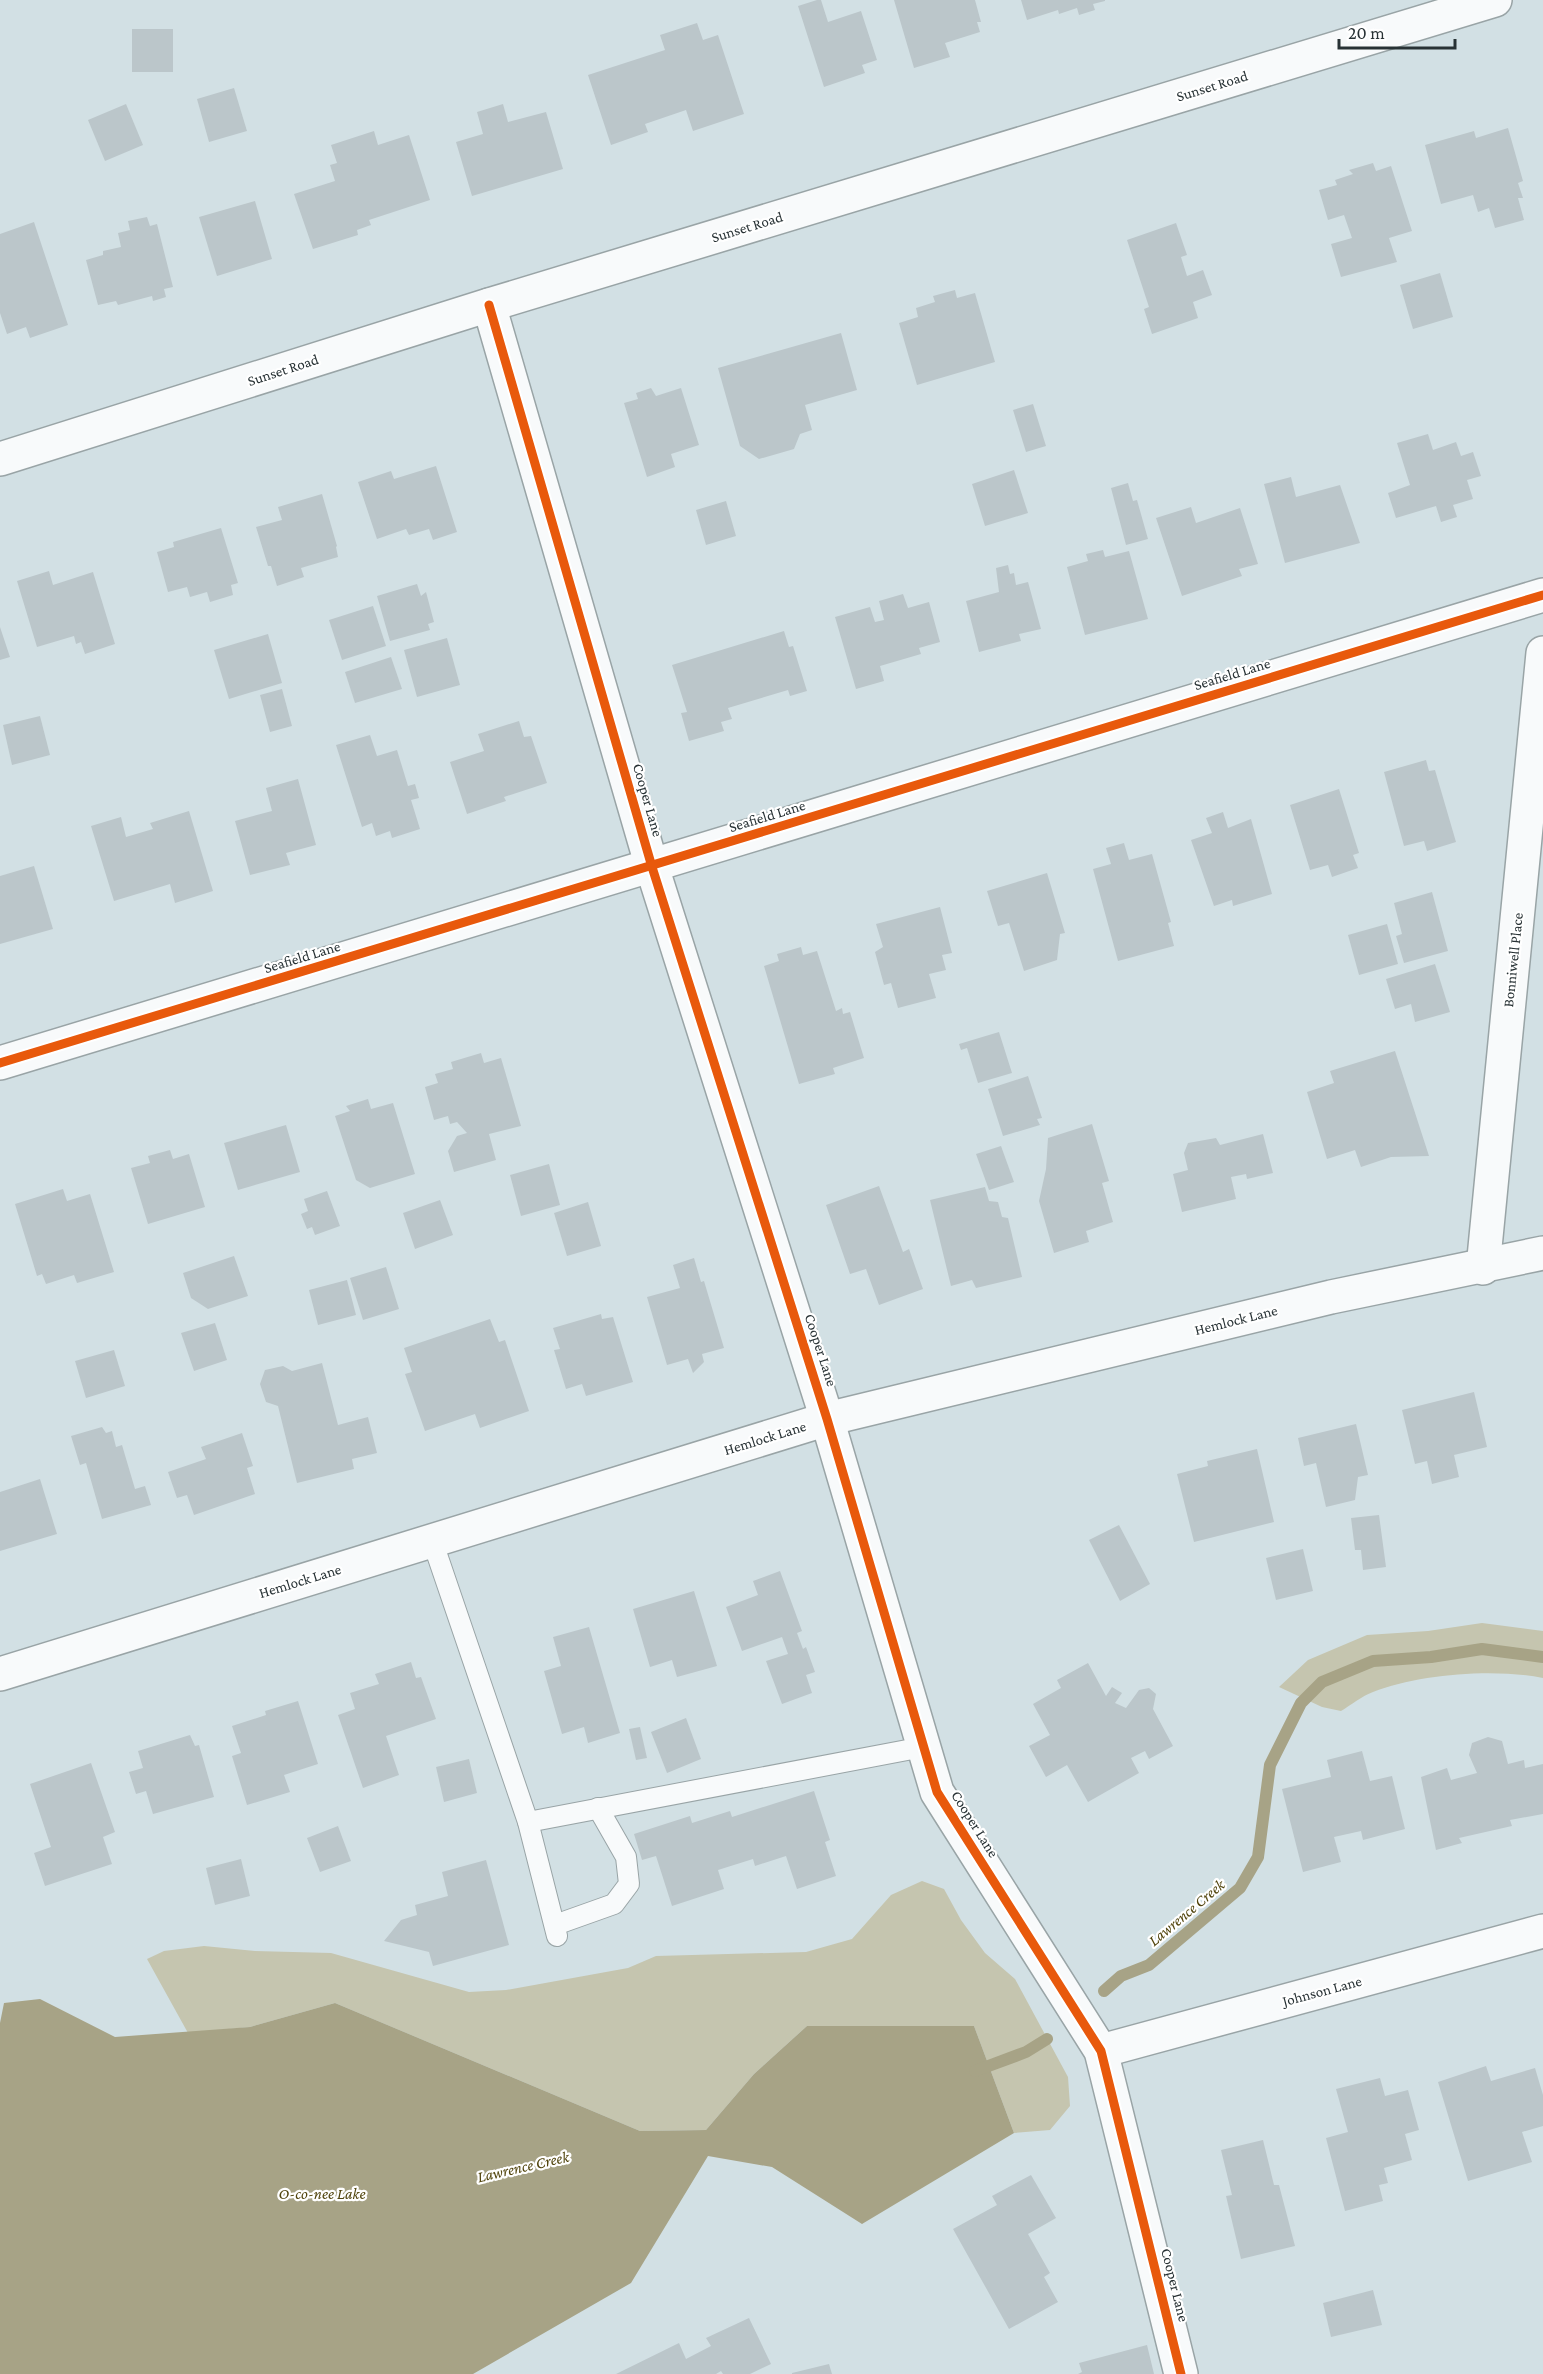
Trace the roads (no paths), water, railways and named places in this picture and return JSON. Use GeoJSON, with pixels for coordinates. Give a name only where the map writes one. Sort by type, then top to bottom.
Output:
{"type":"FeatureCollection","features":[{"type":"Feature","properties":{"kind":"street","name":"Sunset Road"},"geometry":{"type":"LineString","coordinates":[[0,459],[489,305],[1496,0]]}},
{"type":"Feature","properties":{"kind":"street","name":"Cooper Lane"},"geometry":{"type":"LineString","coordinates":[[489,305],[652,867],[827,1419],[937,1792],[1101,2051],[1181,2374]]}},
{"type":"Feature","properties":{"kind":"street","name":"Seafield Lane"},"geometry":{"type":"LineString","coordinates":[[0,1063],[1543,595]]}},
{"type":"Feature","properties":{"kind":"street","name":"Bonniwell Place"},"geometry":{"type":"LineString","coordinates":[[1483,1268],[1543,653]]}},
{"type":"Feature","properties":{"kind":"street","name":"Hemlock Lane"},"geometry":{"type":"LineString","coordinates":[[0,1674],[827,1419],[1330,1297],[1483,1268],[1543,1254]]}},
{"type":"Feature","properties":{"kind":"street","name":"Johnson Lane"},"geometry":{"type":"LineString","coordinates":[[1101,2051],[1543,1931]]}},
{"type":"Feature","properties":{"kind":"lane"},"geometry":{"type":"LineString","coordinates":[[432,1540],[528,1822],[556,1931],[614,1904],[629,1884],[626,1857],[598,1808]]}},
{"type":"Feature","properties":{"kind":"lane"},"geometry":{"type":"LineString","coordinates":[[528,1822],[924,1747]]}},
{"type":"Feature","properties":{"kind":"water","name":"O-co-nee Lake"},"geometry":{"type":"Polygon","coordinates":[[[40,1999],[115,2037],[250,2027],[335,2003],[640,2131],[706,2130],[754,2074],[807,2026],[974,2026],[1014,2133],[862,2224],[772,2167],[708,2156],[631,2283],[473,2374],[0,2374],[0,2023],[4,2003],[40,1999]]]}},
{"type":"Feature","properties":{"kind":"waterway","name":"Lawrence Creek"},"geometry":{"type":"LineString","coordinates":[[1104,1991],[1121,1976],[1149,1965],[1240,1888],[1258,1857],[1270,1765],[1301,1703],[1322,1682],[1373,1661],[1431,1657],[1482,1649],[1543,1657]]}},
{"type":"Feature","properties":{"kind":"waterway","name":"Lawrence Creek"},"geometry":{"type":"LineString","coordinates":[[975,2071],[1026,2052],[1047,2039]]}}]}
